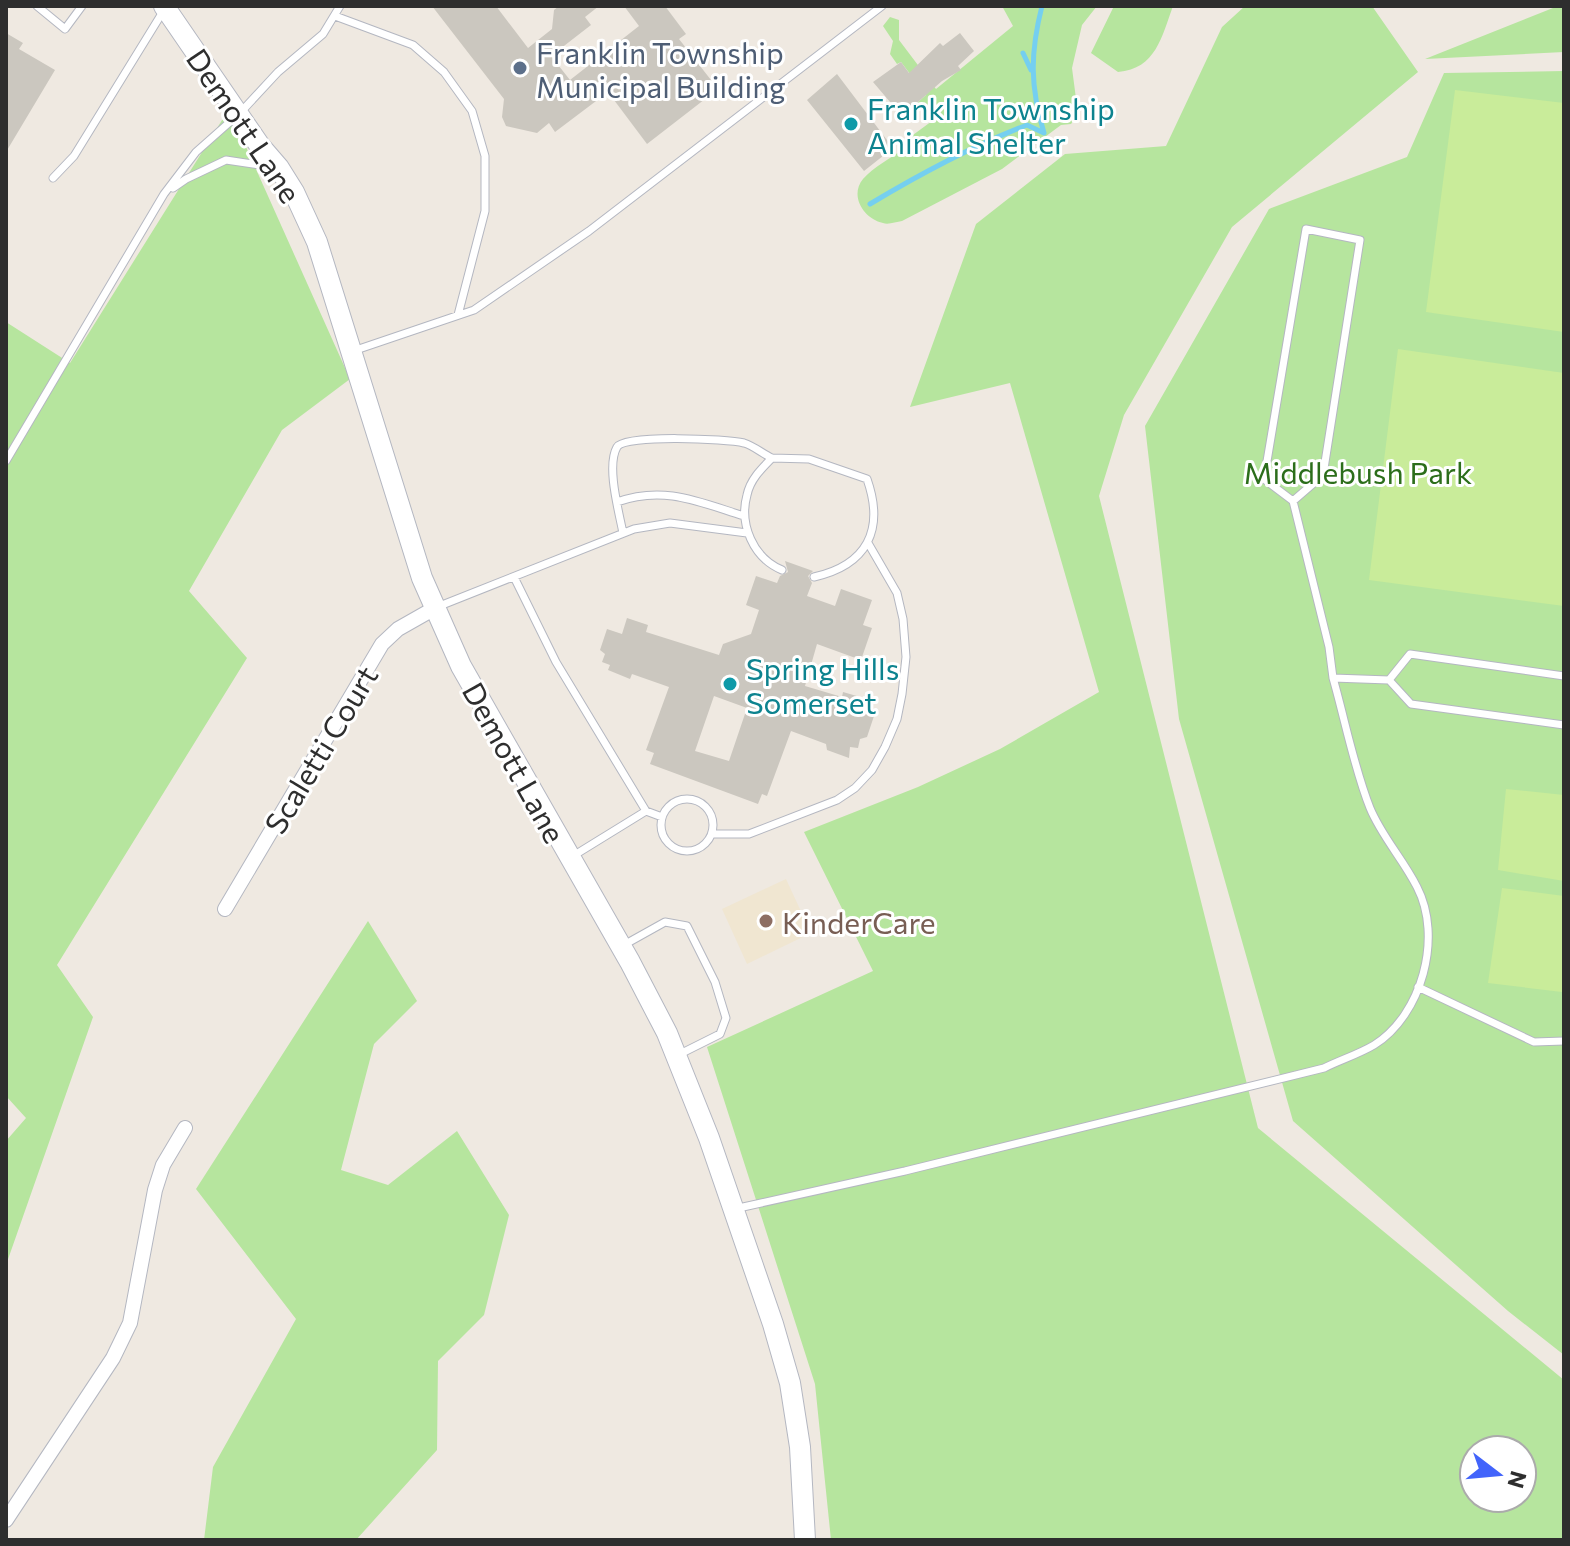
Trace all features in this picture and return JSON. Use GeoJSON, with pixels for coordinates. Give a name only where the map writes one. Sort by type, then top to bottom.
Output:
{"type":"FeatureCollection","features":[{"type":"Feature","properties":{"kind":"street","name":"Demott Lane"},"geometry":{"type":"LineString","coordinates":[[165,7],[294,192],[317,242],[422,578],[435,608],[461,666],[620,947],[676,1056],[709,1138],[790,1383],[800,1447],[805,1540]]}},
{"type":"Feature","properties":{"kind":"street","name":"Scaletti Court"},"geometry":{"type":"LineString","coordinates":[[225,909],[382,644],[398,629],[435,608]]}},
{"type":"Feature","properties":{"kind":"street"},"geometry":{"type":"LineString","coordinates":[[6,1520],[113,1358],[130,1323],[155,1190],[163,1165],[185,1128]]}},
{"type":"Feature","properties":{"kind":"lane"},"geometry":{"type":"LineString","coordinates":[[37,6],[65,29],[82,6]]}},
{"type":"Feature","properties":{"kind":"lane"},"geometry":{"type":"LineString","coordinates":[[6,461],[164,194],[196,152],[240,113],[278,72],[323,34],[340,6]]}},
{"type":"Feature","properties":{"kind":"lane"},"geometry":{"type":"LineString","coordinates":[[353,351],[458,315],[491,299],[589,231],[882,6]]}},
{"type":"Feature","properties":{"kind":"lane"},"geometry":{"type":"LineString","coordinates":[[53,178],[74,156],[165,7]]}},
{"type":"Feature","properties":{"kind":"lane"},"geometry":{"type":"LineString","coordinates":[[335,16],[413,45],[444,72],[472,111],[485,156],[485,211],[458,315]]}},
{"type":"Feature","properties":{"kind":"lane"},"geometry":{"type":"LineString","coordinates":[[164,194],[186,179],[226,160],[279,168]]}},
{"type":"Feature","properties":{"kind":"lane"},"geometry":{"type":"LineString","coordinates":[[733,1209],[905,1171],[1324,1068],[1376,1044],[1406,1013],[1427,968],[1429,922],[1417,888],[1384,839],[1369,806],[1333,678],[1329,647],[1293,501],[1264,479],[1306,229],[1360,240],[1323,475],[1293,501]]}},
{"type":"Feature","properties":{"kind":"lane"},"geometry":{"type":"LineString","coordinates":[[623,533],[613,464],[616,448],[623,441],[648,438],[745,443],[772,458],[809,459],[867,479],[875,500],[875,522],[868,543],[854,560],[836,572],[814,577]]}},
{"type":"Feature","properties":{"kind":"lane"},"geometry":{"type":"LineString","coordinates":[[772,458],[756,474],[747,494],[744,516],[747,533],[758,552],[773,567],[782,570]]}},
{"type":"Feature","properties":{"kind":"lane"},"geometry":{"type":"LineString","coordinates":[[617,502],[632,496],[674,494],[744,516]]}},
{"type":"Feature","properties":{"kind":"lane"},"geometry":{"type":"LineString","coordinates":[[435,608],[623,533],[670,523],[747,533]]}},
{"type":"Feature","properties":{"kind":"lane"},"geometry":{"type":"LineString","coordinates":[[713,834],[749,834],[837,800],[855,788],[872,770],[885,747],[897,719],[902,694],[906,657],[903,619],[897,593],[868,543]]}},
{"type":"Feature","properties":{"kind":"lane"},"geometry":{"type":"LineString","coordinates":[[514,577],[556,662],[646,811],[662,817]]}},
{"type":"Feature","properties":{"kind":"lane"},"geometry":{"type":"LineString","coordinates":[[1389,680],[1410,654],[1564,676]]}},
{"type":"Feature","properties":{"kind":"lane"},"geometry":{"type":"LineString","coordinates":[[1333,678],[1389,680],[1411,704],[1564,725]]}},
{"type":"Feature","properties":{"kind":"lane"},"geometry":{"type":"LineString","coordinates":[[694,799],[708,808],[712,816],[713,834],[708,842],[693,851],[675,849],[664,837],[662,817],[677,801],[694,799]]}},
{"type":"Feature","properties":{"kind":"lane"},"geometry":{"type":"LineString","coordinates":[[569,859],[646,811]]}},
{"type":"Feature","properties":{"kind":"lane"},"geometry":{"type":"LineString","coordinates":[[620,947],[665,922],[687,926],[715,982],[726,1018],[720,1034],[676,1056]]}},
{"type":"Feature","properties":{"kind":"lane"},"geometry":{"type":"LineString","coordinates":[[1418,987],[1534,1042],[1564,1041]]}},
{"type":"Feature","properties":{"kind":"shaded area","name":"KinderCare"},"geometry":{"type":"Polygon","coordinates":[[[786,879],[811,933],[747,964],[722,909],[786,879]]]}},
{"type":"Feature","properties":{"kind":"green space"},"geometry":{"type":"Polygon","coordinates":[[[1002,6],[1097,6],[1082,25],[1072,68],[1078,114],[1071,124],[1061,125],[1002,169],[902,221],[887,224],[876,221],[861,206],[859,186],[872,170],[904,148],[902,143],[932,121],[917,103],[926,95],[901,62],[897,64],[890,54],[893,41],[883,26],[890,17],[899,20],[899,40],[936,89],[1013,26],[1002,6]]]}},
{"type":"Feature","properties":{"kind":"green space"},"geometry":{"type":"Polygon","coordinates":[[[1114,6],[1173,6],[1156,49],[1141,65],[1131,70],[1118,72],[1091,53],[1114,6]]]}},
{"type":"Feature","properties":{"kind":"green space"},"geometry":{"type":"Polygon","coordinates":[[[1245,6],[1372,6],[1418,72],[1232,227],[1124,415],[1099,496],[1258,1128],[1564,1380],[1564,1540],[831,1540],[815,1384],[707,1047],[873,971],[804,832],[918,787],[1000,749],[1099,692],[1010,383],[910,407],[976,224],[1065,154],[1166,146],[1222,27],[1245,6]]]}},
{"type":"Feature","properties":{"kind":"green space"},"geometry":{"type":"Polygon","coordinates":[[[1564,6],[1564,52],[1425,59],[1564,6]]]}},
{"type":"Feature","properties":{"kind":"green space","name":"Middlebush Park"},"geometry":{"type":"Polygon","coordinates":[[[1564,71],[1564,1355],[1508,1311],[1293,1121],[1179,719],[1145,426],[1269,209],[1407,157],[1444,73],[1564,71]]]}},
{"type":"Feature","properties":{"kind":"green space"},"geometry":{"type":"Polygon","coordinates":[[[1455,90],[1564,103],[1564,332],[1426,312],[1455,90]]]}},
{"type":"Feature","properties":{"kind":"green space"},"geometry":{"type":"Polygon","coordinates":[[[229,109],[350,379],[282,430],[189,591],[247,658],[57,965],[93,1017],[6,1265],[6,1141],[26,1118],[6,1096],[6,322],[70,363],[229,109]]]}},
{"type":"Feature","properties":{"kind":"green space"},"geometry":{"type":"Polygon","coordinates":[[[1398,349],[1564,373],[1564,606],[1369,580],[1398,349]]]}},
{"type":"Feature","properties":{"kind":"green space"},"geometry":{"type":"Polygon","coordinates":[[[1506,789],[1564,795],[1564,881],[1498,870],[1506,789]]]}},
{"type":"Feature","properties":{"kind":"green space"},"geometry":{"type":"Polygon","coordinates":[[[1502,888],[1564,896],[1562,992],[1488,983],[1502,888]]]}},
{"type":"Feature","properties":{"kind":"green space"},"geometry":{"type":"Polygon","coordinates":[[[368,921],[417,1001],[374,1044],[341,1170],[388,1185],[457,1131],[509,1215],[484,1315],[438,1361],[437,1450],[356,1540],[204,1540],[213,1467],[296,1319],[196,1189],[368,921]]]}},
{"type":"Feature","properties":{"kind":"building","name":"Franklin Township Municipal Building"},"geometry":{"type":"Polygon","coordinates":[[[432,6],[496,6],[528,48],[552,29],[554,10],[559,6],[599,6],[585,17],[591,25],[551,56],[570,80],[639,26],[624,6],[665,6],[686,34],[679,39],[718,89],[647,144],[608,92],[555,132],[549,123],[537,133],[506,126],[502,117],[504,99],[432,6]]]}},
{"type":"Feature","properties":{"kind":"building"},"geometry":{"type":"Polygon","coordinates":[[[6,33],[23,43],[19,49],[55,70],[6,152],[6,33]]]}},
{"type":"Feature","properties":{"kind":"building"},"geometry":{"type":"Polygon","coordinates":[[[960,33],[974,51],[958,66],[961,70],[942,81],[902,116],[873,82],[901,62],[909,73],[940,43],[943,46],[960,33]]]}},
{"type":"Feature","properties":{"kind":"building","name":"Franklin Township Animal Shelter"},"geometry":{"type":"Polygon","coordinates":[[[837,74],[893,148],[864,171],[807,100],[837,74]]]}},
{"type":"Feature","properties":{"kind":"building","name":"Spring Hills Somerset"},"geometry":{"type":"Polygon","coordinates":[[[785,561],[813,571],[808,576],[812,583],[807,596],[835,606],[841,589],[872,600],[863,625],[872,628],[861,660],[817,644],[805,686],[842,697],[843,692],[867,699],[862,713],[874,716],[867,737],[860,739],[858,748],[850,747],[849,758],[827,750],[826,744],[791,731],[767,796],[762,794],[758,804],[650,764],[654,753],[646,750],[669,687],[632,674],[630,679],[608,670],[610,665],[602,662],[605,654],[600,650],[607,629],[622,634],[627,618],[648,625],[646,632],[719,655],[723,644],[751,634],[759,610],[746,605],[756,576],[777,583],[780,576],[788,572],[785,561]],[[714,696],[695,751],[729,761],[747,708],[714,696]]]}},
{"type":"Feature","properties":{"kind":"waterway"},"geometry":{"type":"LineString","coordinates":[[1042,6],[1033,70],[1044,133]]}},
{"type":"Feature","properties":{"kind":"waterway"},"geometry":{"type":"LineString","coordinates":[[1023,53],[1031,70]]}},
{"type":"Feature","properties":{"kind":"waterway"},"geometry":{"type":"LineString","coordinates":[[870,204],[947,161],[1007,133],[1027,125],[1044,133]]}},
{"type":"Feature","properties":{"kind":"place","name":"Franklin Township Municipal Building"},"geometry":{"type":"Point","coordinates":[520,68]}},
{"type":"Feature","properties":{"kind":"place","name":"Franklin Township Animal Shelter"},"geometry":{"type":"Point","coordinates":[851,124]}},
{"type":"Feature","properties":{"kind":"place","name":"Spring Hills Somerset"},"geometry":{"type":"Point","coordinates":[730,684]}},
{"type":"Feature","properties":{"kind":"place","name":"KinderCare"},"geometry":{"type":"Point","coordinates":[766,921]}}]}
